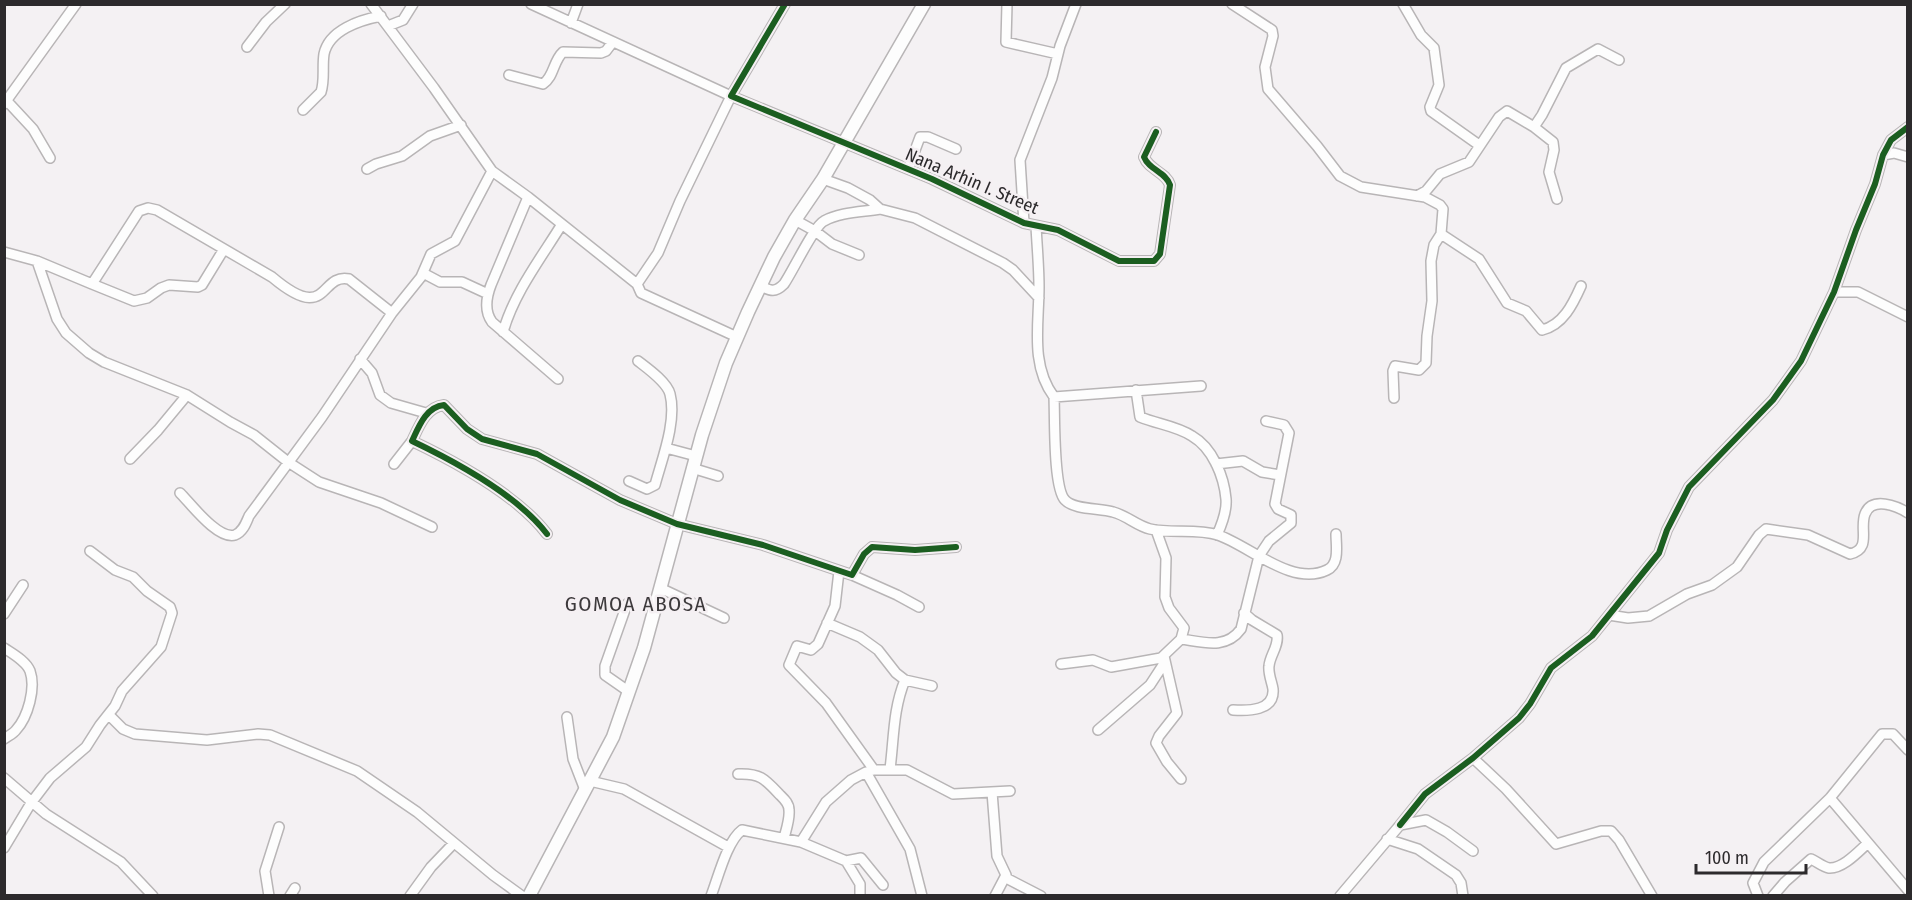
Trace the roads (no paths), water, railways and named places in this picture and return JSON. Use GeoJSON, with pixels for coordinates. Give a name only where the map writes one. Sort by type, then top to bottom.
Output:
{"type":"FeatureCollection","features":[{"type":"Feature","properties":{"kind":"main road"},"geometry":{"type":"LineString","coordinates":[[529,896],[613,737],[644,648],[694,462],[718,383],[737,337],[760,286],[795,220],[823,178],[924,4]]}},
{"type":"Feature","properties":{"kind":"street"},"geometry":{"type":"LineString","coordinates":[[50,158],[33,129],[7,97],[76,4]]}},
{"type":"Feature","properties":{"kind":"street"},"geometry":{"type":"LineString","coordinates":[[247,47],[266,22],[285,4]]}},
{"type":"Feature","properties":{"kind":"street"},"geometry":{"type":"LineString","coordinates":[[372,4],[492,171],[528,196],[637,284],[638,290],[646,296],[737,337]]}},
{"type":"Feature","properties":{"kind":"street"},"geometry":{"type":"LineString","coordinates":[[388,26],[403,20],[413,4]]}},
{"type":"Feature","properties":{"kind":"street","name":"Nana Arhin I. Street"},"geometry":{"type":"LineString","coordinates":[[531,4],[731,96],[908,169],[1024,223],[1058,230],[1119,261],[1156,260],[1160,254],[1170,185],[1168,179],[1144,158],[1156,132]]}},
{"type":"Feature","properties":{"kind":"street"},"geometry":{"type":"LineString","coordinates":[[571,23],[578,4]]}},
{"type":"Feature","properties":{"kind":"street"},"geometry":{"type":"LineString","coordinates":[[637,284],[658,253],[680,201],[731,96],[785,4]]}},
{"type":"Feature","properties":{"kind":"street"},"geometry":{"type":"LineString","coordinates":[[1007,4],[1006,42],[1058,54]]}},
{"type":"Feature","properties":{"kind":"street"},"geometry":{"type":"LineString","coordinates":[[1024,223],[1020,160],[1052,78],[1076,4]]}},
{"type":"Feature","properties":{"kind":"street"},"geometry":{"type":"LineString","coordinates":[[1232,4],[1269,27],[1273,33],[1265,68],[1270,91],[1340,176],[1361,187],[1417,196],[1432,200],[1441,207],[1441,234],[1434,245],[1431,261],[1432,301],[1426,363],[1419,370],[1395,366],[1393,371],[1394,398]]}},
{"type":"Feature","properties":{"kind":"street"},"geometry":{"type":"LineString","coordinates":[[1403,4],[1421,35],[1434,48],[1440,80],[1430,107],[1431,111],[1479,145]]}},
{"type":"Feature","properties":{"kind":"street"},"geometry":{"type":"LineString","coordinates":[[303,110],[321,92],[325,51],[328,43],[356,22],[381,16]]}},
{"type":"Feature","properties":{"kind":"street"},"geometry":{"type":"LineString","coordinates":[[509,75],[543,84],[549,79],[563,52],[601,53],[606,51],[612,43]]}},
{"type":"Feature","properties":{"kind":"street"},"geometry":{"type":"LineString","coordinates":[[1534,127],[1549,103],[1563,72],[1570,65],[1598,49],[1619,60]]}},
{"type":"Feature","properties":{"kind":"street"},"geometry":{"type":"LineString","coordinates":[[1417,196],[1426,191],[1440,174],[1469,162],[1499,117],[1507,111],[1534,127],[1553,142],[1550,172],[1557,199]]}},
{"type":"Feature","properties":{"kind":"street"},"geometry":{"type":"LineString","coordinates":[[367,169],[402,156],[430,136],[461,125]]}},
{"type":"Feature","properties":{"kind":"street"},"geometry":{"type":"LineString","coordinates":[[1340,896],[1425,794],[1473,758],[1523,714],[1547,673],[1590,639],[1659,553],[1667,531],[1689,488],[1763,412],[1801,361],[1834,292],[1875,184],[1883,155],[1891,140],[1908,127]]}},
{"type":"Feature","properties":{"kind":"street"},"geometry":{"type":"LineString","coordinates":[[908,169],[920,137],[956,149]]}},
{"type":"Feature","properties":{"kind":"street"},"geometry":{"type":"LineString","coordinates":[[1883,155],[1894,153],[1908,157]]}},
{"type":"Feature","properties":{"kind":"street"},"geometry":{"type":"LineString","coordinates":[[180,493],[204,519],[220,532],[228,536],[237,535],[243,529],[249,516],[321,417],[360,358],[423,273],[431,254],[455,241],[492,171]]}},
{"type":"Feature","properties":{"kind":"street"},"geometry":{"type":"LineString","coordinates":[[823,178],[870,200],[879,209]]}},
{"type":"Feature","properties":{"kind":"street"},"geometry":{"type":"LineString","coordinates":[[528,196],[488,294],[487,312],[488,317],[503,332],[558,379]]}},
{"type":"Feature","properties":{"kind":"street"},"geometry":{"type":"LineString","coordinates":[[92,284],[139,211],[148,208],[157,210],[272,277],[286,289],[308,298],[316,298],[336,280],[349,279],[392,313]]}},
{"type":"Feature","properties":{"kind":"street"},"geometry":{"type":"LineString","coordinates":[[760,286],[773,292],[778,290],[784,284],[815,231],[827,220],[879,209],[921,220],[1008,266],[1039,298]]}},
{"type":"Feature","properties":{"kind":"street"},"geometry":{"type":"LineString","coordinates":[[795,220],[815,231],[825,240],[859,255]]}},
{"type":"Feature","properties":{"kind":"street"},"geometry":{"type":"LineString","coordinates":[[503,332],[516,300],[562,224]]}},
{"type":"Feature","properties":{"kind":"street"},"geometry":{"type":"LineString","coordinates":[[1036,226],[1039,298],[1038,362],[1054,397],[1057,468],[1061,495],[1065,501],[1076,506],[1114,512],[1144,528],[1218,535],[1298,574],[1329,570],[1336,561],[1336,534]]}},
{"type":"Feature","properties":{"kind":"street"},"geometry":{"type":"LineString","coordinates":[[1441,234],[1479,259],[1507,303],[1526,311],[1542,330],[1548,328],[1569,311],[1581,286]]}},
{"type":"Feature","properties":{"kind":"street"},"geometry":{"type":"LineString","coordinates":[[4,252],[37,261],[134,301],[147,298],[169,285],[198,287],[202,285],[224,249]]}},
{"type":"Feature","properties":{"kind":"street"},"geometry":{"type":"LineString","coordinates":[[37,261],[57,319],[71,338],[88,353],[104,362],[187,395],[254,435],[288,462],[319,482],[381,503],[432,527]]}},
{"type":"Feature","properties":{"kind":"street"},"geometry":{"type":"LineString","coordinates":[[423,273],[440,282],[462,282],[488,294]]}},
{"type":"Feature","properties":{"kind":"street"},"geometry":{"type":"LineString","coordinates":[[1834,292],[1858,292],[1908,316]]}},
{"type":"Feature","properties":{"kind":"street"},"geometry":{"type":"LineString","coordinates":[[360,358],[372,373],[380,395],[391,403],[426,414]]}},
{"type":"Feature","properties":{"kind":"street"},"geometry":{"type":"LineString","coordinates":[[629,481],[646,489],[653,488],[666,447],[671,410],[670,391],[654,373],[638,361]]}},
{"type":"Feature","properties":{"kind":"street"},"geometry":{"type":"LineString","coordinates":[[1054,397],[1201,386]]}},
{"type":"Feature","properties":{"kind":"street"},"geometry":{"type":"LineString","coordinates":[[1136,390],[1140,417],[1191,435],[1201,442],[1216,464],[1226,499],[1218,535]]}},
{"type":"Feature","properties":{"kind":"street"},"geometry":{"type":"LineString","coordinates":[[130,459],[187,395]]}},
{"type":"Feature","properties":{"kind":"street"},"geometry":{"type":"LineString","coordinates":[[394,464],[412,441],[426,414],[444,405],[467,429],[482,439],[537,454],[621,500],[677,524],[763,545],[852,575],[919,607]]}},
{"type":"Feature","properties":{"kind":"street"},"geometry":{"type":"LineString","coordinates":[[1181,639],[1224,643],[1237,635],[1241,629],[1259,556],[1269,540],[1288,526],[1292,519],[1289,512],[1278,509],[1275,504],[1289,433],[1284,425],[1266,421]]}},
{"type":"Feature","properties":{"kind":"street"},"geometry":{"type":"LineString","coordinates":[[412,441],[519,504],[547,534]]}},
{"type":"Feature","properties":{"kind":"street"},"geometry":{"type":"LineString","coordinates":[[666,447],[718,476]]}},
{"type":"Feature","properties":{"kind":"street"},"geometry":{"type":"LineString","coordinates":[[1216,464],[1243,460],[1262,472],[1280,475]]}},
{"type":"Feature","properties":{"kind":"street"},"geometry":{"type":"LineString","coordinates":[[1609,615],[1644,618],[1664,609],[1687,594],[1712,585],[1737,567],[1766,529],[1808,535],[1850,554],[1859,551],[1863,546],[1864,517],[1868,510],[1876,505],[1886,504],[1908,513]]}},
{"type":"Feature","properties":{"kind":"street"},"geometry":{"type":"LineString","coordinates":[[1098,730],[1150,685],[1165,659],[1181,639],[1184,628],[1169,608],[1165,597],[1166,558],[1156,530]]}},
{"type":"Feature","properties":{"kind":"street"},"geometry":{"type":"LineString","coordinates":[[852,575],[864,554],[872,548],[915,550],[956,547]]}},
{"type":"Feature","properties":{"kind":"street"},"geometry":{"type":"LineString","coordinates":[[4,848],[31,803],[50,778],[86,747],[109,715],[122,691],[161,647],[172,610],[134,578],[115,570],[90,551]]}},
{"type":"Feature","properties":{"kind":"street"},"geometry":{"type":"LineString","coordinates":[[839,571],[835,606],[816,647],[811,650],[797,646],[789,665],[826,703],[870,771],[908,846],[922,896]]}},
{"type":"Feature","properties":{"kind":"street"},"geometry":{"type":"LineString","coordinates":[[4,614],[23,585]]}},
{"type":"Feature","properties":{"kind":"street"},"geometry":{"type":"LineString","coordinates":[[660,588],[724,618]]}},
{"type":"Feature","properties":{"kind":"street"},"geometry":{"type":"LineString","coordinates":[[627,604],[605,666],[605,675],[628,691]]}},
{"type":"Feature","properties":{"kind":"street"},"geometry":{"type":"LineString","coordinates":[[1233,710],[1249,711],[1263,707],[1269,701],[1273,690],[1268,670],[1277,642],[1276,635],[1244,613]]}},
{"type":"Feature","properties":{"kind":"street"},"geometry":{"type":"LineString","coordinates":[[827,623],[860,637],[878,650],[896,673],[905,680],[932,686]]}},
{"type":"Feature","properties":{"kind":"street"},"geometry":{"type":"LineString","coordinates":[[4,648],[30,670],[32,684],[25,717],[16,731],[4,739]]}},
{"type":"Feature","properties":{"kind":"street"},"geometry":{"type":"LineString","coordinates":[[1061,664],[1094,660],[1111,668],[1165,659]]}},
{"type":"Feature","properties":{"kind":"street"},"geometry":{"type":"LineString","coordinates":[[1165,659],[1178,713],[1156,743],[1167,762],[1181,779]]}},
{"type":"Feature","properties":{"kind":"street"},"geometry":{"type":"LineString","coordinates":[[890,769],[891,738],[897,699],[905,680]]}},
{"type":"Feature","properties":{"kind":"street"},"geometry":{"type":"LineString","coordinates":[[109,715],[123,729],[135,734],[207,740],[258,734],[270,735],[357,771],[417,812],[522,896]]}},
{"type":"Feature","properties":{"kind":"street"},"geometry":{"type":"LineString","coordinates":[[567,717],[573,759],[587,786],[624,789],[728,847]]}},
{"type":"Feature","properties":{"kind":"street"},"geometry":{"type":"LineString","coordinates":[[1758,896],[1753,883],[1764,862],[1830,798],[1882,734],[1893,734],[1908,750]]}},
{"type":"Feature","properties":{"kind":"street"},"geometry":{"type":"LineString","coordinates":[[1473,758],[1506,789],[1553,842],[1558,844],[1601,831],[1611,831],[1619,840],[1652,896]]}},
{"type":"Feature","properties":{"kind":"street"},"geometry":{"type":"LineString","coordinates":[[801,843],[826,802],[851,780],[870,771],[890,769],[914,772],[953,794],[1010,790]]}},
{"type":"Feature","properties":{"kind":"street"},"geometry":{"type":"LineString","coordinates":[[738,774],[751,773],[766,779],[785,800],[789,807],[789,816],[784,838]]}},
{"type":"Feature","properties":{"kind":"street"},"geometry":{"type":"LineString","coordinates":[[4,778],[31,803],[121,862],[151,895]]}},
{"type":"Feature","properties":{"kind":"street"},"geometry":{"type":"LineString","coordinates":[[992,792],[997,856],[1006,872],[1006,878],[995,896]]}},
{"type":"Feature","properties":{"kind":"street"},"geometry":{"type":"LineString","coordinates":[[1830,798],[1908,890]]}},
{"type":"Feature","properties":{"kind":"street"},"geometry":{"type":"LineString","coordinates":[[1400,825],[1426,819],[1473,851]]}},
{"type":"Feature","properties":{"kind":"street"},"geometry":{"type":"LineString","coordinates":[[269,896],[265,871],[279,827]]}},
{"type":"Feature","properties":{"kind":"street"},"geometry":{"type":"LineString","coordinates":[[711,896],[728,847],[742,830],[801,843],[846,861],[861,858],[883,885]]}},
{"type":"Feature","properties":{"kind":"street"},"geometry":{"type":"LineString","coordinates":[[1387,839],[1418,849],[1447,868],[1459,879],[1462,896]]}},
{"type":"Feature","properties":{"kind":"street"},"geometry":{"type":"LineString","coordinates":[[410,896],[431,867],[454,843]]}},
{"type":"Feature","properties":{"kind":"street"},"geometry":{"type":"LineString","coordinates":[[1773,896],[1810,859],[1829,868],[1833,867],[1843,863],[1868,843]]}},
{"type":"Feature","properties":{"kind":"street"},"geometry":{"type":"LineString","coordinates":[[846,861],[861,884],[860,896]]}},
{"type":"Feature","properties":{"kind":"street"},"geometry":{"type":"LineString","coordinates":[[1006,878],[1041,896]]}},
{"type":"Feature","properties":{"kind":"district","name":"GOMOA ABOSA"},"geometry":{"type":"Point","coordinates":[636,604]}}]}
